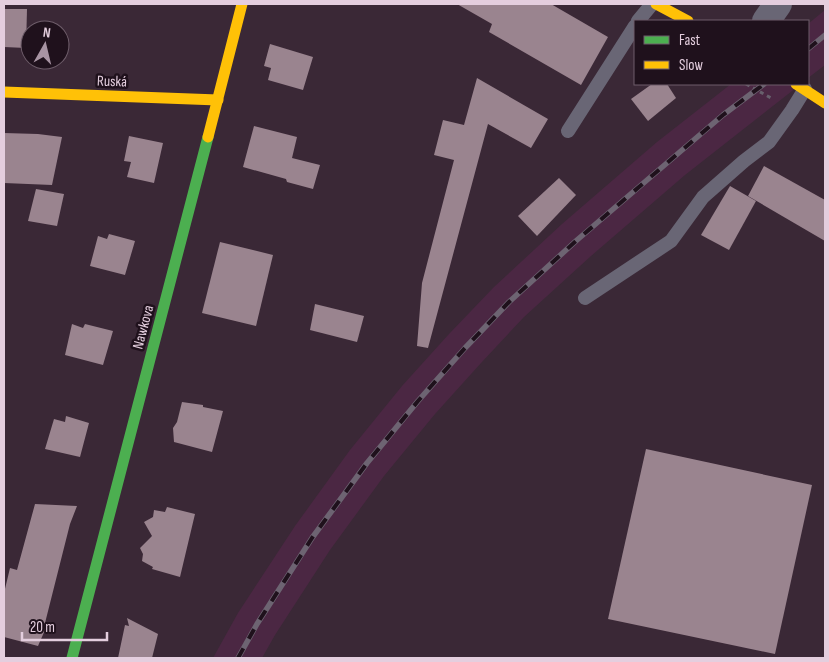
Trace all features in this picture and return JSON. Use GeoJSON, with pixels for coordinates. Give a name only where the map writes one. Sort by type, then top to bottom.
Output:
{"type":"FeatureCollection","features":[{"type":"Feature","properties":{"kind":"street","name":"Nawkova"},"geometry":{"type":"LineString","coordinates":[[72,658],[242,4]]}},
{"type":"Feature","properties":{"kind":"street"},"geometry":{"type":"LineString","coordinates":[[656,4],[686,20]]}},
{"type":"Feature","properties":{"kind":"street"},"geometry":{"type":"LineString","coordinates":[[767,20],[778,4]]}},
{"type":"Feature","properties":{"kind":"street"},"geometry":{"type":"LineString","coordinates":[[800,86],[825,103]]}},
{"type":"Feature","properties":{"kind":"street","name":"Ruská"},"geometry":{"type":"LineString","coordinates":[[4,92],[218,100]]}},
{"type":"Feature","properties":{"kind":"lane"},"geometry":{"type":"LineString","coordinates":[[639,20],[652,4]]}},
{"type":"Feature","properties":{"kind":"lane"},"geometry":{"type":"LineString","coordinates":[[568,131],[634,28]]}},
{"type":"Feature","properties":{"kind":"lane"},"geometry":{"type":"LineString","coordinates":[[585,298],[671,241],[703,196],[769,142],[792,110],[800,86]]}},
{"type":"Feature","properties":{"kind":"shaded area"},"geometry":{"type":"Polygon","coordinates":[[[825,10],[825,65],[809,77],[809,23],[825,10]]]}},
{"type":"Feature","properties":{"kind":"shaded area"},"geometry":{"type":"Polygon","coordinates":[[[730,85],[800,85],[685,175],[524,317],[435,414],[384,476],[330,550],[262,658],[213,658],[238,613],[295,526],[350,450],[402,386],[494,287],[562,224],[657,142],[730,85]]]}},
{"type":"Feature","properties":{"kind":"building"},"geometry":{"type":"Polygon","coordinates":[[[457,4],[551,4],[608,37],[581,85],[489,32],[492,24],[457,4]]]}},
{"type":"Feature","properties":{"kind":"building"},"geometry":{"type":"Polygon","coordinates":[[[4,9],[27,9],[27,20],[20,20],[20,48],[4,47],[4,9]]]}},
{"type":"Feature","properties":{"kind":"building"},"geometry":{"type":"Polygon","coordinates":[[[270,44],[313,57],[303,90],[268,80],[271,68],[264,66],[270,44]]]}},
{"type":"Feature","properties":{"kind":"building"},"geometry":{"type":"Polygon","coordinates":[[[477,78],[548,119],[531,148],[488,124],[428,348],[417,346],[422,283],[454,160],[434,155],[443,120],[464,125],[477,78]]]}},
{"type":"Feature","properties":{"kind":"building"},"geometry":{"type":"Polygon","coordinates":[[[651,85],[668,85],[676,98],[648,121],[631,99],[651,85]]]}},
{"type":"Feature","properties":{"kind":"building"},"geometry":{"type":"Polygon","coordinates":[[[254,126],[297,137],[292,158],[320,165],[313,189],[243,167],[254,126]]]}},
{"type":"Feature","properties":{"kind":"building"},"geometry":{"type":"Polygon","coordinates":[[[4,133],[62,137],[52,185],[4,183],[4,133]]]}},
{"type":"Feature","properties":{"kind":"building"},"geometry":{"type":"Polygon","coordinates":[[[129,136],[163,143],[154,183],[127,177],[131,162],[124,161],[129,136]]]}},
{"type":"Feature","properties":{"kind":"building"},"geometry":{"type":"Polygon","coordinates":[[[764,166],[825,200],[825,241],[748,196],[764,166]]]}},
{"type":"Feature","properties":{"kind":"building"},"geometry":{"type":"Polygon","coordinates":[[[559,178],[576,195],[537,236],[518,216],[559,178]]]}},
{"type":"Feature","properties":{"kind":"building"},"geometry":{"type":"Polygon","coordinates":[[[730,186],[756,201],[729,250],[701,235],[730,186]]]}},
{"type":"Feature","properties":{"kind":"building"},"geometry":{"type":"Polygon","coordinates":[[[36,189],[64,194],[57,226],[28,221],[36,189]]]}},
{"type":"Feature","properties":{"kind":"building"},"geometry":{"type":"Polygon","coordinates":[[[109,234],[135,241],[125,275],[90,266],[98,236],[107,239],[109,234]]]}},
{"type":"Feature","properties":{"kind":"building"},"geometry":{"type":"Polygon","coordinates":[[[220,242],[273,255],[256,326],[202,313],[220,242]]]}},
{"type":"Feature","properties":{"kind":"building"},"geometry":{"type":"Polygon","coordinates":[[[315,304],[364,316],[357,342],[310,330],[315,304]]]}},
{"type":"Feature","properties":{"kind":"building"},"geometry":{"type":"Polygon","coordinates":[[[72,324],[83,328],[85,324],[113,331],[103,365],[65,355],[72,324]]]}},
{"type":"Feature","properties":{"kind":"building"},"geometry":{"type":"Polygon","coordinates":[[[182,402],[203,405],[203,407],[223,411],[212,452],[174,442],[173,428],[177,422],[182,402]]]}},
{"type":"Feature","properties":{"kind":"building"},"geometry":{"type":"Polygon","coordinates":[[[66,416],[89,423],[80,457],[45,449],[54,419],[65,422],[66,416]]]}},
{"type":"Feature","properties":{"kind":"building"},"geometry":{"type":"Polygon","coordinates":[[[646,449],[812,485],[775,654],[608,619],[646,449]]]}},
{"type":"Feature","properties":{"kind":"building"},"geometry":{"type":"Polygon","coordinates":[[[35,504],[77,506],[70,524],[44,627],[45,630],[38,646],[4,637],[4,593],[10,568],[17,570],[35,504]]]}},
{"type":"Feature","properties":{"kind":"building"},"geometry":{"type":"Polygon","coordinates":[[[167,507],[195,514],[180,577],[152,569],[153,567],[142,561],[143,554],[140,548],[152,536],[144,522],[153,517],[154,510],[165,512],[167,507]]]}},
{"type":"Feature","properties":{"kind":"building"},"geometry":{"type":"Polygon","coordinates":[[[127,618],[158,634],[152,658],[118,658],[125,625],[129,626],[127,618]]]}},
{"type":"Feature","properties":{"kind":"railway"},"geometry":{"type":"LineString","coordinates":[[809,48],[825,35]]}},
{"type":"Feature","properties":{"kind":"railway"},"geometry":{"type":"LineString","coordinates":[[238,658],[257,624],[312,538],[367,463],[465,348],[509,302],[577,240],[723,115],[763,85]]}},
{"type":"Feature","properties":{"kind":"traffic: fast"},"geometry":{"type":"LineString","coordinates":[[72,658],[208,137]]}},
{"type":"Feature","properties":{"kind":"traffic: slow"},"geometry":{"type":"LineString","coordinates":[[208,137],[242,4]]}},
{"type":"Feature","properties":{"kind":"traffic: slow"},"geometry":{"type":"LineString","coordinates":[[656,4],[686,20]]}},
{"type":"Feature","properties":{"kind":"traffic: slow"},"geometry":{"type":"LineString","coordinates":[[798,85],[825,103]]}},
{"type":"Feature","properties":{"kind":"traffic: slow"},"geometry":{"type":"LineString","coordinates":[[4,92],[218,100]]}}]}
